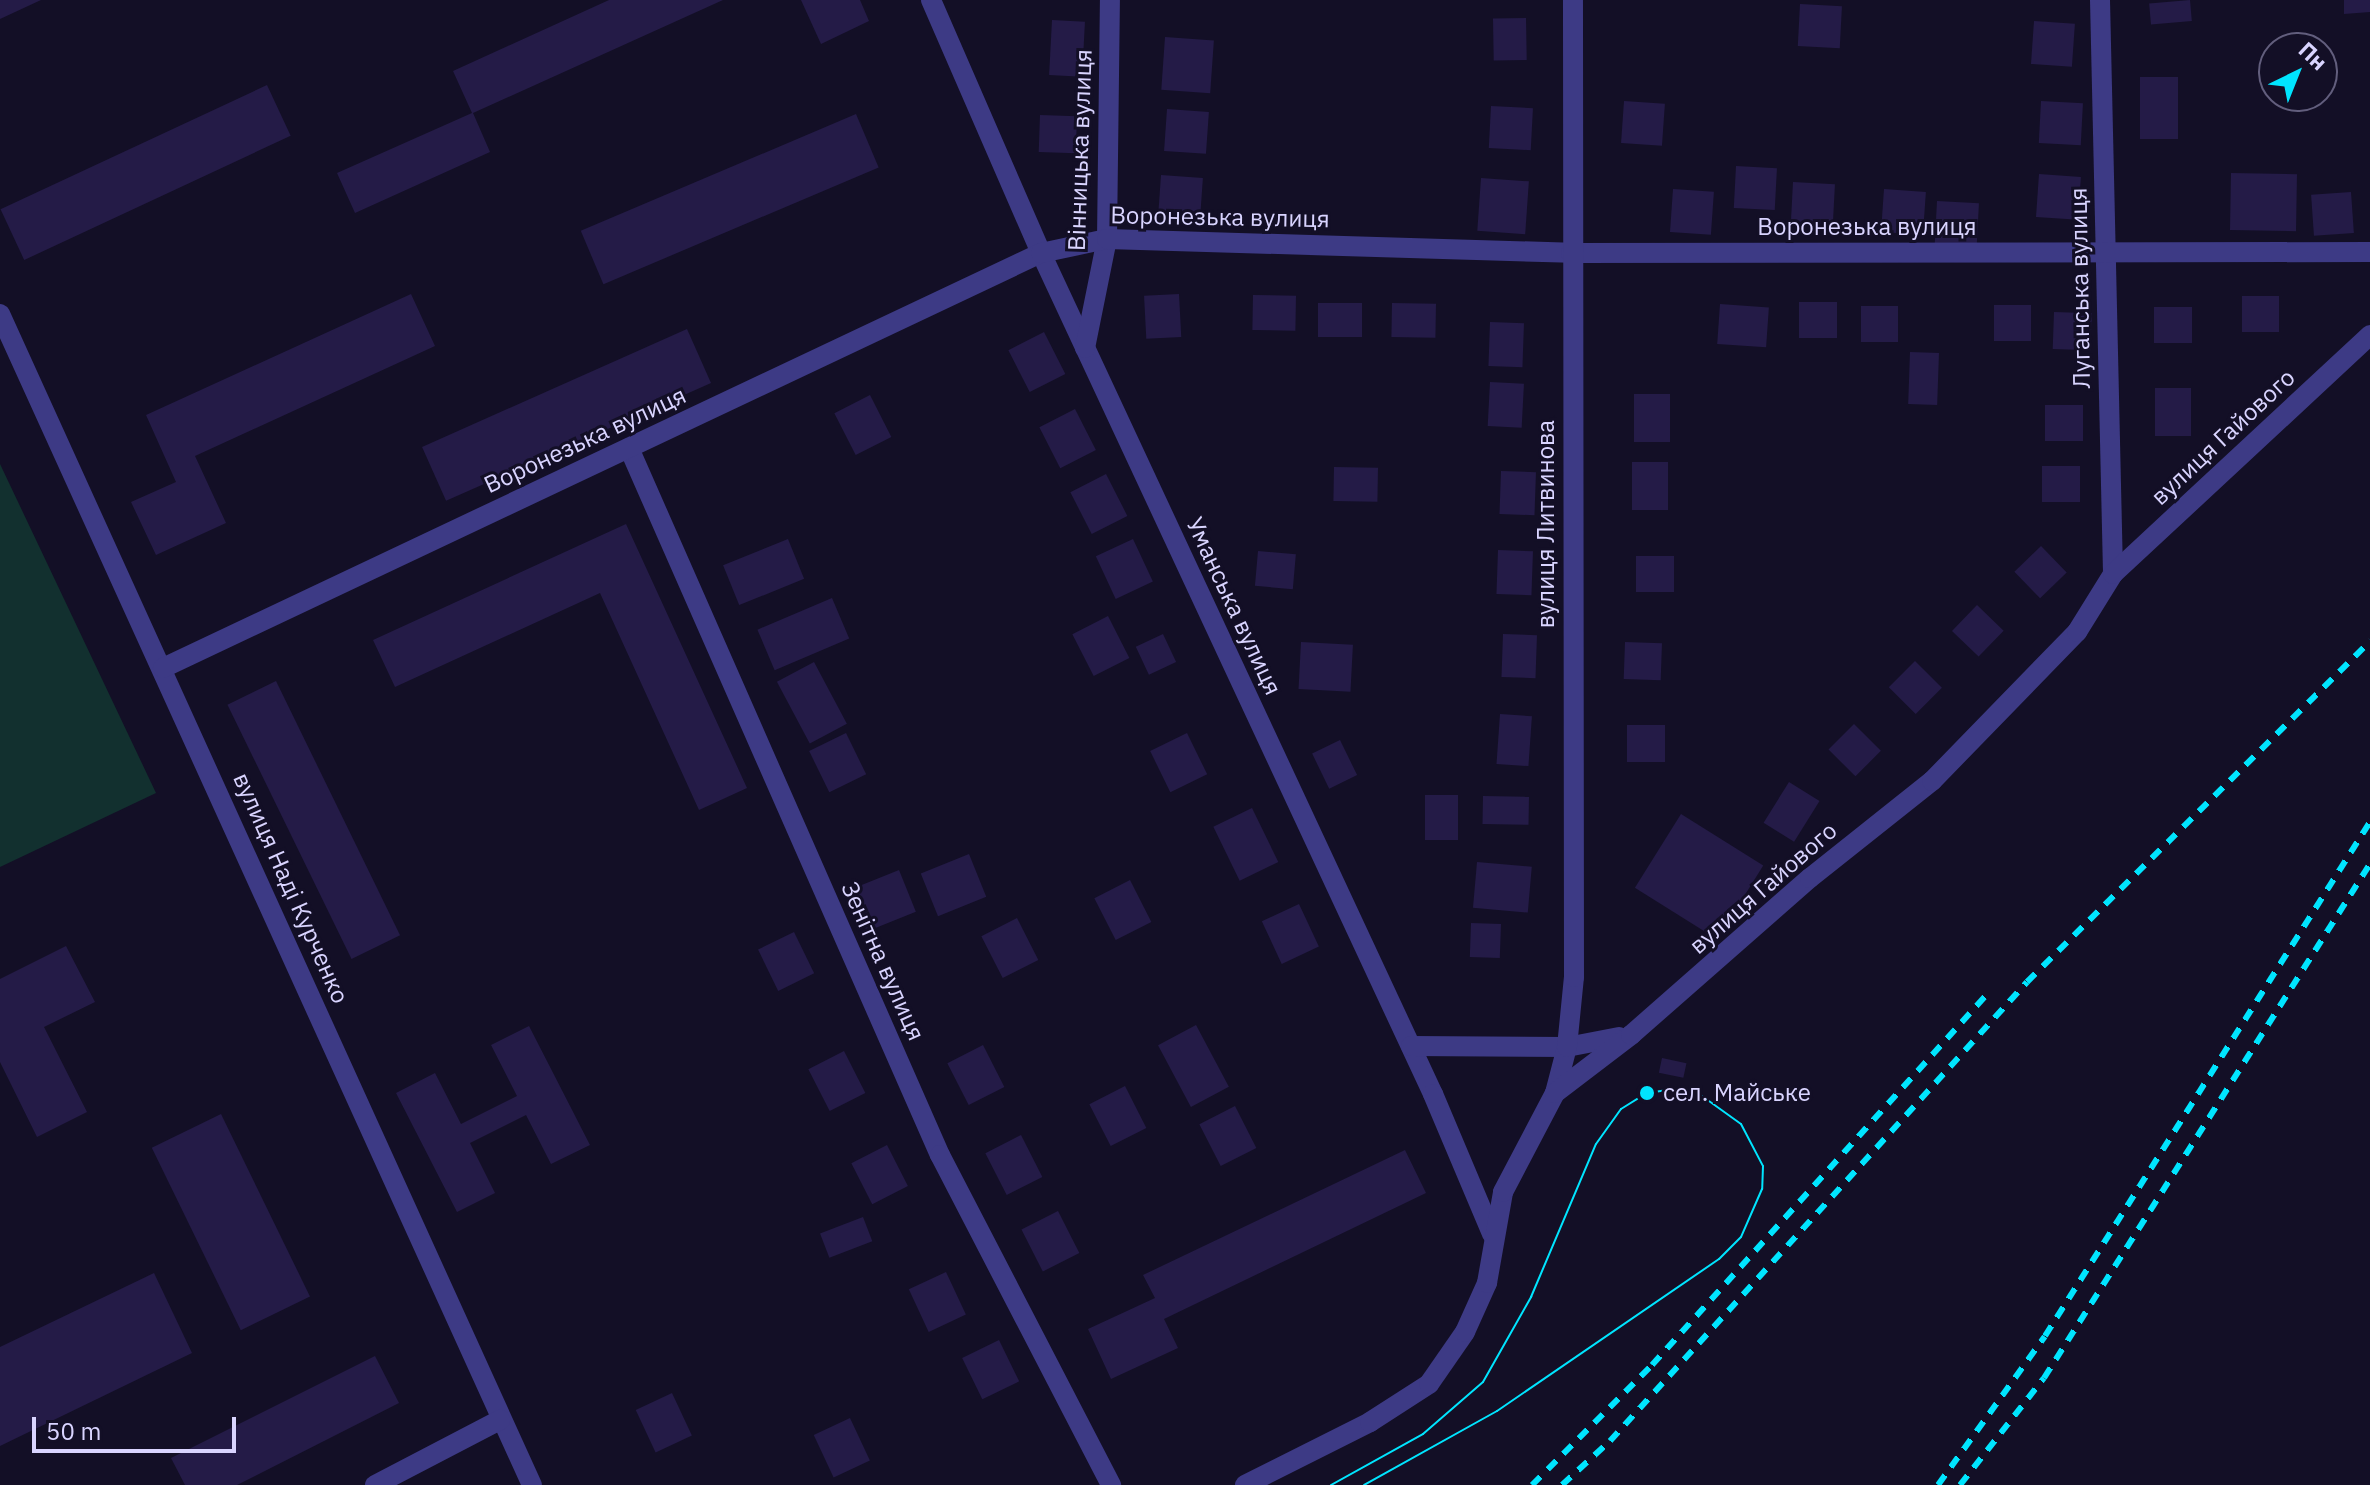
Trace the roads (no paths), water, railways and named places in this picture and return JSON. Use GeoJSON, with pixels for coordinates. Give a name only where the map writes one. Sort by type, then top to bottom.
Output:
{"type":"FeatureCollection","features":[{"type":"Feature","properties":{"kind":"street","name":"Уманська вулиця"},"geometry":{"type":"LineString","coordinates":[[931,0],[1041,253],[1411,1046],[1492,1234]]}},
{"type":"Feature","properties":{"kind":"street","name":"Вінницька вулиця"},"geometry":{"type":"LineString","coordinates":[[1085,348],[1107,239],[1110,0]]}},
{"type":"Feature","properties":{"kind":"street","name":"вулиця Литвинова"},"geometry":{"type":"LineString","coordinates":[[1555,1093],[1567,1047],[1574,977],[1573,0]]}},
{"type":"Feature","properties":{"kind":"street","name":"Луганська вулиця"},"geometry":{"type":"LineString","coordinates":[[2100,0],[2113,574]]}},
{"type":"Feature","properties":{"kind":"street","name":"Воронезька вулиця"},"geometry":{"type":"LineString","coordinates":[[163,668],[1041,253],[1107,239],[1571,253],[2370,252]]}},
{"type":"Feature","properties":{"kind":"street","name":"вулиця Наді Курченко"},"geometry":{"type":"LineString","coordinates":[[0,314],[532,1485]]}},
{"type":"Feature","properties":{"kind":"street","name":"вулиця Гайового"},"geometry":{"type":"LineString","coordinates":[[1245,1485],[1370,1422],[1429,1384],[1465,1332],[1487,1283],[1492,1234],[1503,1192],[1555,1093],[1631,1035],[1810,878],[1932,781],[2077,632],[2113,574],[2370,335]]}},
{"type":"Feature","properties":{"kind":"street","name":"Зенітна вулиця"},"geometry":{"type":"LineString","coordinates":[[629,448],[940,1155],[1111,1485]]}},
{"type":"Feature","properties":{"kind":"street"},"geometry":{"type":"LineString","coordinates":[[1411,1046],[1567,1047],[1631,1035]]}},
{"type":"Feature","properties":{"kind":"street"},"geometry":{"type":"LineString","coordinates":[[375,1485],[500,1420]]}},
{"type":"Feature","properties":{"kind":"tram line"},"geometry":{"type":"LineString","coordinates":[[1331,1485],[1423,1434],[1483,1382],[1531,1297],[1596,1144],[1621,1109],[1647,1093],[1675,1089],[1702,1096],[1741,1124],[1763,1166],[1762,1189],[1741,1237],[1719,1259],[1497,1411],[1364,1485]]}},
{"type":"Feature","properties":{"kind":"railway"},"geometry":{"type":"LineString","coordinates":[[1562,1485],[1610,1441],[2027,982],[2370,641]]}},
{"type":"Feature","properties":{"kind":"railway"},"geometry":{"type":"LineString","coordinates":[[1938,1485],[2045,1336],[2370,822]]}},
{"type":"Feature","properties":{"kind":"railway"},"geometry":{"type":"LineString","coordinates":[[1960,1485],[2044,1378],[2370,864]]}},
{"type":"Feature","properties":{"kind":"railway"},"geometry":{"type":"LineString","coordinates":[[1532,1485],[1652,1365],[1986,996]]}},
{"type":"Feature","properties":{"kind":"place","name":"сел. Майське"},"geometry":{"type":"Point","coordinates":[1647,1093]}}]}
